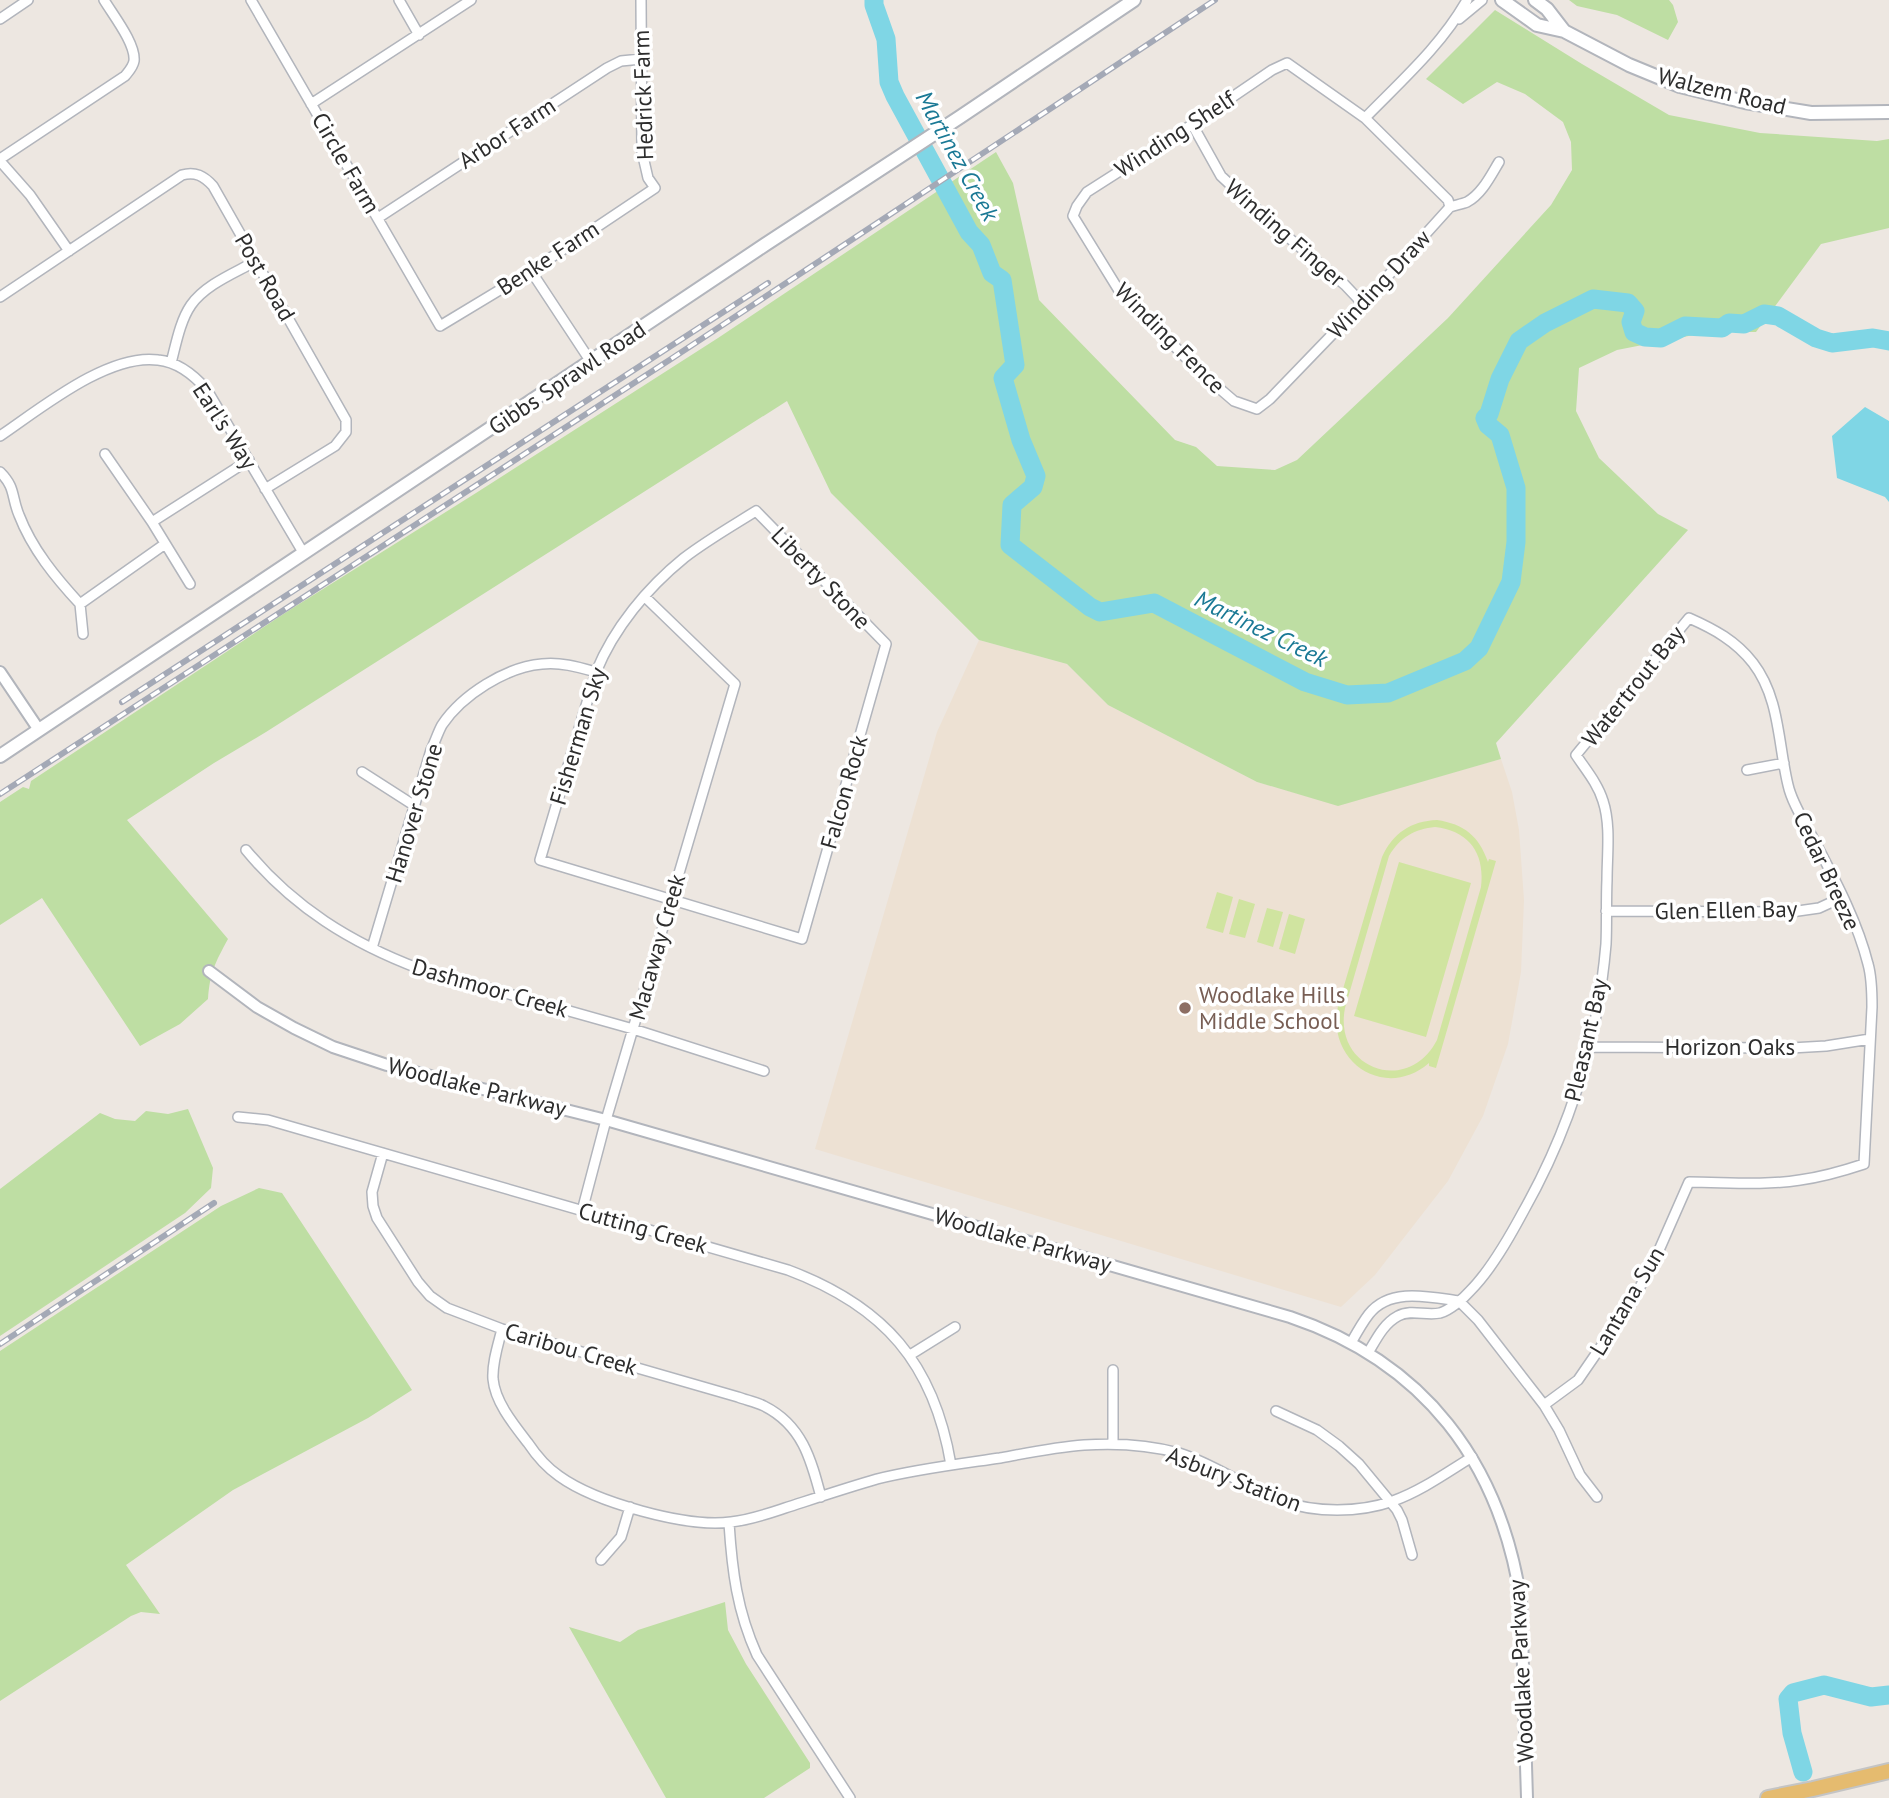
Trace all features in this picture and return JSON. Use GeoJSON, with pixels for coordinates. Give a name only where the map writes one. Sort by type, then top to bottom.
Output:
{"type":"FeatureCollection","features":[{"type":"Feature","properties":{"kind":"main road","name":"Gibbs Sprawl Road"},"geometry":{"type":"LineString","coordinates":[[0,756],[1134,0]]}},
{"type":"Feature","properties":{"kind":"main road","name":"Walzem Road"},"geometry":{"type":"LineString","coordinates":[[1502,0],[1536,25],[1564,31],[1629,65],[1680,86],[1745,102],[1811,113],[1889,112]]}},
{"type":"Feature","properties":{"kind":"main road","name":"Walzem Road"},"geometry":{"type":"LineString","coordinates":[[1535,0],[1547,9],[1564,31]]}},
{"type":"Feature","properties":{"kind":"main road"},"geometry":{"type":"LineString","coordinates":[[1768,1798],[1889,1771]]}},
{"type":"Feature","properties":{"kind":"street"},"geometry":{"type":"LineString","coordinates":[[0,19],[28,0]]}},
{"type":"Feature","properties":{"kind":"street"},"geometry":{"type":"LineString","coordinates":[[0,297],[69,251],[30,195],[0,160],[125,76],[133,64],[130,42],[104,0]]}},
{"type":"Feature","properties":{"kind":"street","name":"Circle Farm"},"geometry":{"type":"LineString","coordinates":[[251,0],[440,326]]}},
{"type":"Feature","properties":{"kind":"street"},"geometry":{"type":"LineString","coordinates":[[398,0],[419,35]]}},
{"type":"Feature","properties":{"kind":"street"},"geometry":{"type":"LineString","coordinates":[[311,104],[471,0]]}},
{"type":"Feature","properties":{"kind":"street","name":"Hedrick Farm"},"geometry":{"type":"LineString","coordinates":[[640,0],[642,152],[648,178],[655,188]]}},
{"type":"Feature","properties":{"kind":"street"},"geometry":{"type":"LineString","coordinates":[[1450,207],[1448,200],[1365,118],[1428,53],[1454,22],[1466,0]]}},
{"type":"Feature","properties":{"kind":"street"},"geometry":{"type":"LineString","coordinates":[[1454,22],[1482,0]]}},
{"type":"Feature","properties":{"kind":"street","name":"Arbor Farm"},"geometry":{"type":"LineString","coordinates":[[378,218],[607,68],[621,61],[641,59]]}},
{"type":"Feature","properties":{"kind":"street","name":"Winding Shelf"},"geometry":{"type":"LineString","coordinates":[[1073,216],[1087,192],[1272,69],[1287,63],[1365,118]]}},
{"type":"Feature","properties":{"kind":"street","name":"Winding Finger"},"geometry":{"type":"LineString","coordinates":[[1192,124],[1221,176],[1362,303]]}},
{"type":"Feature","properties":{"kind":"street","name":"Winding Draw"},"geometry":{"type":"LineString","coordinates":[[1257,409],[1270,399],[1362,303],[1450,207],[1473,198],[1499,162]]}},
{"type":"Feature","properties":{"kind":"street","name":"Post Road"},"geometry":{"type":"LineString","coordinates":[[69,251],[182,175],[200,175],[213,186],[344,414],[347,426],[342,439],[335,446],[265,489]]}},
{"type":"Feature","properties":{"kind":"street","name":"Benke Farm"},"geometry":{"type":"LineString","coordinates":[[440,326],[531,271],[655,188]]}},
{"type":"Feature","properties":{"kind":"street","name":"Winding Fence"},"geometry":{"type":"LineString","coordinates":[[1073,216],[1125,298],[1198,370],[1234,401],[1257,409]]}},
{"type":"Feature","properties":{"kind":"street"},"geometry":{"type":"LineString","coordinates":[[171,363],[181,327],[192,304],[209,288],[256,261]]}},
{"type":"Feature","properties":{"kind":"street"},"geometry":{"type":"LineString","coordinates":[[531,271],[592,362]]}},
{"type":"Feature","properties":{"kind":"street","name":"Earl's Way"},"geometry":{"type":"LineString","coordinates":[[0,436],[81,382],[118,365],[145,359],[180,366],[207,390],[304,554]]}},
{"type":"Feature","properties":{"kind":"street"},"geometry":{"type":"LineString","coordinates":[[105,454],[152,522],[190,584]]}},
{"type":"Feature","properties":{"kind":"street"},"geometry":{"type":"LineString","coordinates":[[152,522],[248,460]]}},
{"type":"Feature","properties":{"kind":"street"},"geometry":{"type":"LineString","coordinates":[[0,472],[9,481],[19,515],[46,564],[80,604],[83,634]]}},
{"type":"Feature","properties":{"kind":"street","name":"Fisherman Sky"},"geometry":{"type":"LineString","coordinates":[[671,899],[540,860],[604,652],[632,611],[684,558],[756,511]]}},
{"type":"Feature","properties":{"kind":"street","name":"Liberty Stone"},"geometry":{"type":"LineString","coordinates":[[756,511],[886,645]]}},
{"type":"Feature","properties":{"kind":"street"},"geometry":{"type":"LineString","coordinates":[[80,604],[165,544]]}},
{"type":"Feature","properties":{"kind":"street","name":"Macaway Creek"},"geometry":{"type":"LineString","coordinates":[[582,1211],[735,684],[645,597]]}},
{"type":"Feature","properties":{"kind":"street","name":"Watertrout Bay"},"geometry":{"type":"LineString","coordinates":[[1576,755],[1689,618]]}},
{"type":"Feature","properties":{"kind":"street","name":"Cedar Breeze"},"geometry":{"type":"LineString","coordinates":[[1689,618],[1735,643],[1754,663],[1763,680],[1772,699],[1788,788],[1851,915],[1868,965],[1872,986],[1864,1164],[1797,1181],[1689,1182]]}},
{"type":"Feature","properties":{"kind":"street","name":"Falcon Rock"},"geometry":{"type":"LineString","coordinates":[[671,899],[802,939],[886,645]]}},
{"type":"Feature","properties":{"kind":"street","name":"Hanover Stone"},"geometry":{"type":"LineString","coordinates":[[372,948],[431,750],[442,726],[458,706],[488,683],[516,669],[541,664],[567,664],[596,672]]}},
{"type":"Feature","properties":{"kind":"street"},"geometry":{"type":"LineString","coordinates":[[0,672],[39,730]]}},
{"type":"Feature","properties":{"kind":"street","name":"Pleasant Bay"},"geometry":{"type":"LineString","coordinates":[[1408,1313],[1438,1313],[1447,1310],[1470,1292],[1502,1248],[1541,1180],[1568,1118],[1589,1047],[1599,1001],[1606,942],[1607,824],[1604,803],[1597,785],[1576,755]]}},
{"type":"Feature","properties":{"kind":"street"},"geometry":{"type":"LineString","coordinates":[[1747,771],[1784,763]]}},
{"type":"Feature","properties":{"kind":"street"},"geometry":{"type":"LineString","coordinates":[[362,772],[415,806]]}},
{"type":"Feature","properties":{"kind":"street","name":"Dashmoor Creek"},"geometry":{"type":"LineString","coordinates":[[246,850],[278,886],[320,920],[394,959],[633,1029],[764,1071]]}},
{"type":"Feature","properties":{"kind":"street","name":"Glen Ellen Bay"},"geometry":{"type":"LineString","coordinates":[[1606,911],[1791,912],[1819,908],[1843,897]]}},
{"type":"Feature","properties":{"kind":"street","name":"Woodlake Parkway"},"geometry":{"type":"LineString","coordinates":[[209,971],[257,1007],[294,1028],[333,1047],[387,1065],[606,1121],[1290,1317],[1351,1343],[1381,1361],[1421,1394],[1457,1435],[1488,1485],[1508,1537],[1521,1601],[1527,1798]]}},
{"type":"Feature","properties":{"kind":"street","name":"Horizon Oaks"},"geometry":{"type":"LineString","coordinates":[[1589,1047],[1791,1048],[1870,1039]]}},
{"type":"Feature","properties":{"kind":"street","name":"Cutting Creek"},"geometry":{"type":"LineString","coordinates":[[238,1117],[268,1120],[816,1280],[866,1311],[910,1355],[938,1411],[947,1439],[951,1465]]}},
{"type":"Feature","properties":{"kind":"street","name":"Caribou Creek"},"geometry":{"type":"LineString","coordinates":[[383,1153],[372,1192],[373,1206],[377,1218],[430,1296],[447,1308],[502,1329],[763,1406],[790,1426],[802,1441],[810,1458],[821,1497]]}},
{"type":"Feature","properties":{"kind":"street","name":"Lantana Sun"},"geometry":{"type":"LineString","coordinates":[[1544,1405],[1578,1380],[1633,1300],[1656,1257],[1689,1182]]}},
{"type":"Feature","properties":{"kind":"street"},"geometry":{"type":"LineString","coordinates":[[1368,1353],[1383,1328],[1398,1316],[1408,1313],[1404,1296]]}},
{"type":"Feature","properties":{"kind":"street"},"geometry":{"type":"LineString","coordinates":[[1351,1343],[1369,1314],[1391,1299],[1404,1296],[1459,1301],[1478,1320],[1544,1405],[1580,1475],[1597,1497]]}},
{"type":"Feature","properties":{"kind":"street"},"geometry":{"type":"LineString","coordinates":[[910,1355],[955,1327]]}},
{"type":"Feature","properties":{"kind":"street","name":"Asbury Station"},"geometry":{"type":"LineString","coordinates":[[502,1329],[493,1381],[499,1400],[513,1424],[537,1456],[557,1475],[579,1489],[603,1499],[672,1519],[702,1523],[756,1518],[878,1479],[1082,1445],[1113,1444],[1178,1453],[1282,1501],[1317,1510],[1350,1510],[1391,1502],[1417,1490],[1472,1457]]}},
{"type":"Feature","properties":{"kind":"street"},"geometry":{"type":"LineString","coordinates":[[1113,1370],[1113,1444]]}},
{"type":"Feature","properties":{"kind":"street"},"geometry":{"type":"LineString","coordinates":[[1276,1411],[1317,1430],[1359,1464],[1391,1502],[1402,1520],[1412,1555]]}},
{"type":"Feature","properties":{"kind":"street"},"geometry":{"type":"LineString","coordinates":[[601,1560],[621,1537],[630,1507]]}},
{"type":"Feature","properties":{"kind":"street"},"geometry":{"type":"LineString","coordinates":[[729,1522],[734,1580],[747,1633],[757,1655],[850,1798]]}},
{"type":"Feature","properties":{"kind":"shaded area","name":"Woodlake Hills Middle School"},"geometry":{"type":"Polygon","coordinates":[[[979,640],[1067,664],[1108,705],[1257,782],[1338,805],[1501,759],[1512,792],[1519,830],[1524,900],[1521,972],[1508,1044],[1483,1116],[1448,1181],[1375,1275],[1341,1307],[815,1149],[937,732],[979,640]]]}},
{"type":"Feature","properties":{"kind":"green space"},"geometry":{"type":"Polygon","coordinates":[[[1569,0],[1669,0],[1678,22],[1668,40],[1617,15],[1577,6],[1569,0]]]}},
{"type":"Feature","properties":{"kind":"green space"},"geometry":{"type":"Polygon","coordinates":[[[1495,10],[1669,115],[1760,133],[1877,141],[1889,139],[1889,228],[1821,244],[1756,332],[1709,332],[1617,350],[1579,368],[1576,411],[1599,458],[1658,514],[1688,530],[1496,743],[1501,759],[1338,806],[1257,782],[1108,705],[1067,664],[979,640],[831,493],[787,401],[127,820],[228,939],[214,968],[208,999],[180,1024],[140,1046],[42,898],[0,925],[0,802],[23,787],[29,789],[31,781],[288,611],[718,338],[996,152],[1013,183],[1039,300],[1175,440],[1196,447],[1217,466],[1275,470],[1297,460],[1448,318],[1551,205],[1572,170],[1571,142],[1563,122],[1525,94],[1497,82],[1463,104],[1426,79],[1495,10]]]}},
{"type":"Feature","properties":{"kind":"green space"},"geometry":{"type":"Polygon","coordinates":[[[1428,821],[1447,822],[1463,828],[1475,838],[1488,862],[1489,859],[1496,861],[1436,1068],[1429,1066],[1429,1063],[1412,1074],[1395,1078],[1378,1076],[1362,1070],[1350,1059],[1341,1044],[1337,1026],[1338,1006],[1382,857],[1397,835],[1411,826],[1428,821]],[[1435,827],[1415,832],[1403,839],[1389,856],[1345,1008],[1344,1029],[1350,1047],[1361,1060],[1376,1068],[1392,1071],[1409,1067],[1424,1057],[1437,1040],[1481,887],[1482,875],[1477,854],[1472,846],[1466,839],[1447,829],[1435,827]]]}},
{"type":"Feature","properties":{"kind":"green space"},"geometry":{"type":"Polygon","coordinates":[[[1399,862],[1471,883],[1426,1037],[1354,1016],[1399,862]]]}},
{"type":"Feature","properties":{"kind":"green space"},"geometry":{"type":"Polygon","coordinates":[[[1217,892],[1233,897],[1223,933],[1206,928],[1217,892]]]}},
{"type":"Feature","properties":{"kind":"green space"},"geometry":{"type":"Polygon","coordinates":[[[1239,899],[1255,904],[1245,938],[1229,934],[1239,899]]]}},
{"type":"Feature","properties":{"kind":"green space"},"geometry":{"type":"Polygon","coordinates":[[[1267,908],[1283,912],[1273,947],[1257,942],[1267,908]]]}},
{"type":"Feature","properties":{"kind":"green space"},"geometry":{"type":"Polygon","coordinates":[[[1289,914],[1305,919],[1295,954],[1279,949],[1289,914]]]}},
{"type":"Feature","properties":{"kind":"green space"},"geometry":{"type":"Polygon","coordinates":[[[188,1109],[213,1168],[211,1188],[185,1213],[0,1336],[0,1189],[100,1113],[115,1119],[135,1121],[146,1111],[168,1114],[188,1109]]]}},
{"type":"Feature","properties":{"kind":"green space"},"geometry":{"type":"Polygon","coordinates":[[[259,1188],[282,1193],[412,1390],[368,1418],[233,1490],[126,1565],[160,1614],[141,1612],[131,1616],[0,1701],[0,1351],[221,1206],[259,1188]]]}},
{"type":"Feature","properties":{"kind":"green space"},"geometry":{"type":"Polygon","coordinates":[[[725,1602],[728,1630],[746,1664],[810,1763],[810,1768],[764,1798],[666,1798],[569,1627],[620,1642],[638,1630],[725,1602]]]}},
{"type":"Feature","properties":{"kind":"water"},"geometry":{"type":"Polygon","coordinates":[[[1865,407],[1889,421],[1889,502],[1885,497],[1837,478],[1832,436],[1865,407]]]}},
{"type":"Feature","properties":{"kind":"waterway","name":"Martinez Creek"},"geometry":{"type":"LineString","coordinates":[[874,0],[886,39],[889,82],[895,96],[969,232],[981,245],[992,273],[1002,280],[1015,365],[1003,378],[1021,440],[1036,476],[1033,487],[1012,505],[1010,545],[1100,612],[1154,603],[1305,682],[1347,695],[1388,693],[1465,661],[1479,648],[1511,582],[1516,542],[1516,488],[1500,435],[1488,425],[1485,418],[1519,341],[1545,323],[1593,299],[1628,303],[1635,311],[1631,322],[1634,332],[1645,337],[1661,338],[1685,326],[1722,328],[1729,323],[1744,324],[1764,314],[1778,316],[1816,338],[1832,343],[1873,338],[1889,341]]}},
{"type":"Feature","properties":{"kind":"waterway","name":"Martinez Creek"},"geometry":{"type":"LineString","coordinates":[[1803,1772],[1792,1733],[1788,1699],[1793,1693],[1824,1685],[1871,1697],[1889,1695]]}},
{"type":"Feature","properties":{"kind":"railway"},"geometry":{"type":"LineString","coordinates":[[0,794],[671,359],[1215,0]]}},
{"type":"Feature","properties":{"kind":"railway"},"geometry":{"type":"LineString","coordinates":[[122,702],[768,283]]}},
{"type":"Feature","properties":{"kind":"railway"},"geometry":{"type":"LineString","coordinates":[[0,1344],[214,1203]]}},
{"type":"Feature","properties":{"kind":"place","name":"Woodlake Hills Middle School"},"geometry":{"type":"Point","coordinates":[1185,1008]}}]}
